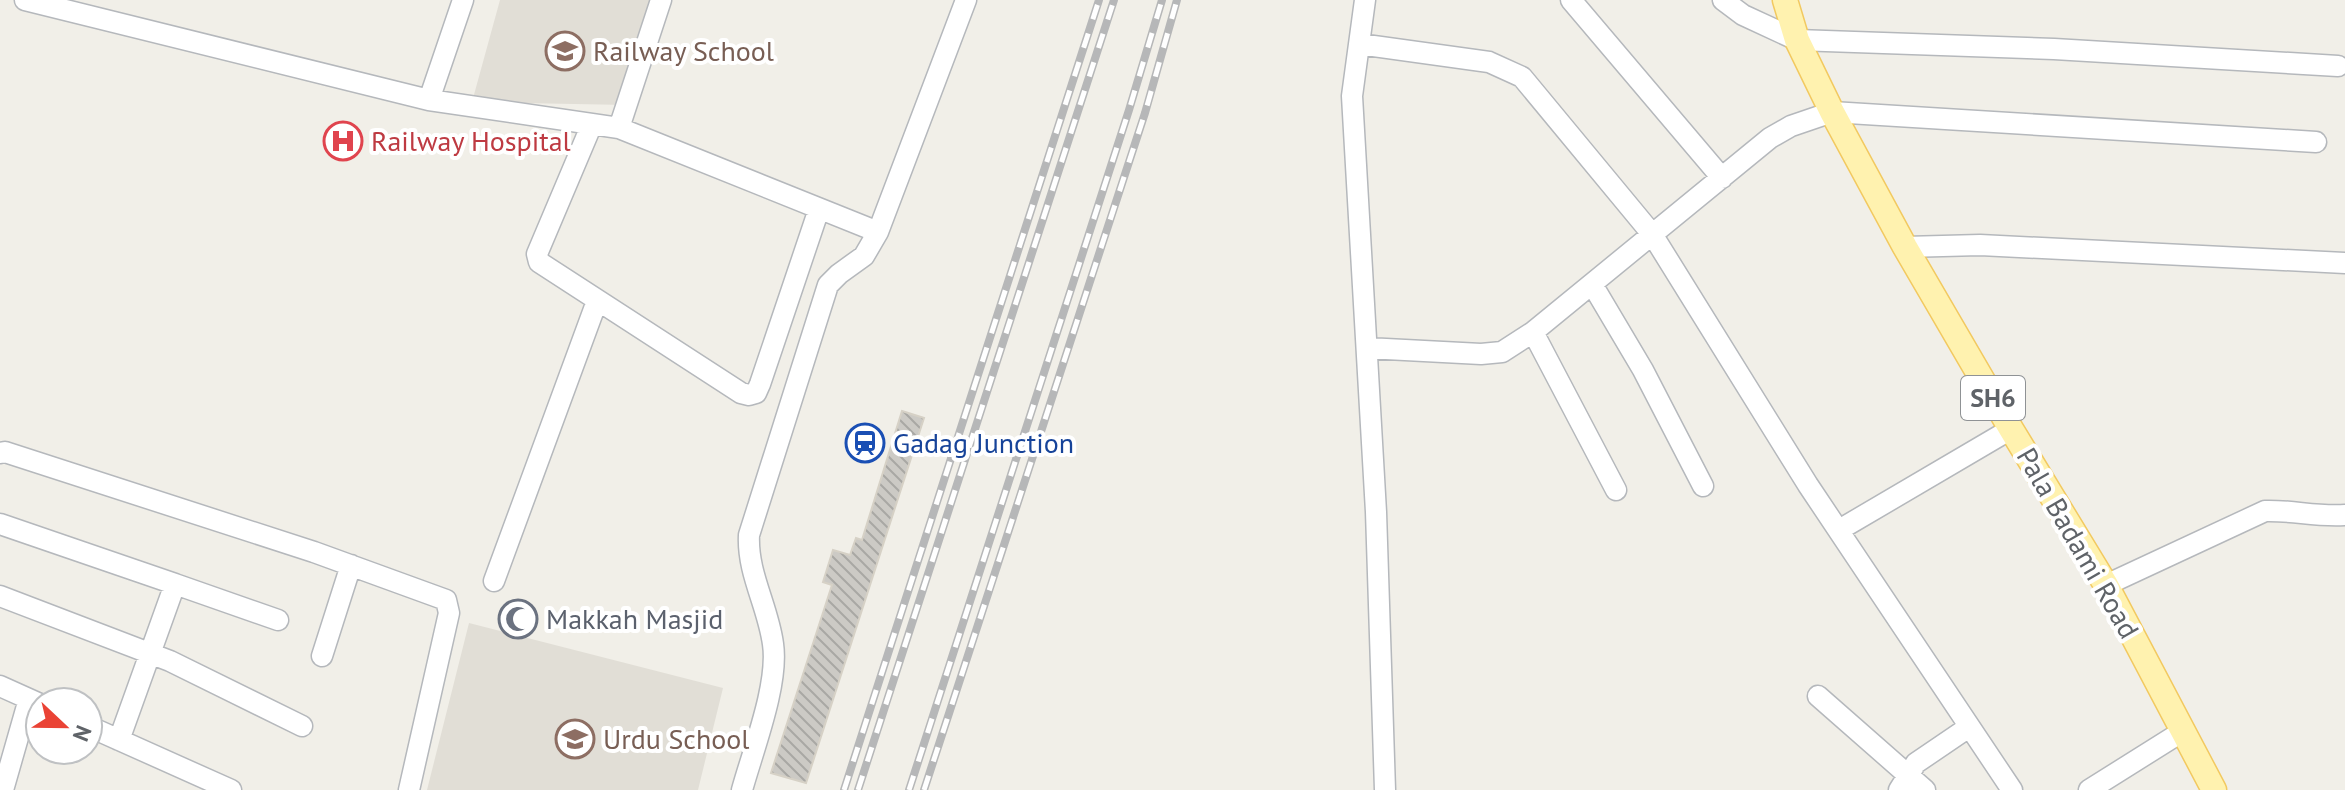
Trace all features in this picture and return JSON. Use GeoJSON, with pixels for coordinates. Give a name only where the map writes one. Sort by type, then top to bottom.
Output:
{"type":"FeatureCollection","features":[{"type":"Feature","properties":{"kind":"main road","name":"Pala Badami Road"},"geometry":{"type":"LineString","coordinates":[[1785,0],[1797,40],[1905,247],[2106,585],[2214,790]]}},
{"type":"Feature","properties":{"kind":"street"},"geometry":{"type":"LineString","coordinates":[[25,0],[429,100],[619,128],[878,232]]}},
{"type":"Feature","properties":{"kind":"street"},"geometry":{"type":"LineString","coordinates":[[429,100],[461,0]]}},
{"type":"Feature","properties":{"kind":"street"},"geometry":{"type":"LineString","coordinates":[[619,128],[661,0]]}},
{"type":"Feature","properties":{"kind":"street"},"geometry":{"type":"LineString","coordinates":[[742,790],[774,675],[774,648],[748,555],[749,535],[828,285],[864,256],[878,232],[966,0]]}},
{"type":"Feature","properties":{"kind":"street"},"geometry":{"type":"LineString","coordinates":[[1365,0],[1352,96],[1376,512],[1385,790]]}},
{"type":"Feature","properties":{"kind":"street"},"geometry":{"type":"LineString","coordinates":[[1571,0],[1722,178]]}},
{"type":"Feature","properties":{"kind":"street"},"geometry":{"type":"LineString","coordinates":[[1723,0],[1743,15],[1797,40],[2054,49],[2338,66]]}},
{"type":"Feature","properties":{"kind":"street"},"geometry":{"type":"LineString","coordinates":[[1359,44],[1489,62],[1522,77],[1652,234],[1808,485],[2012,790]]}},
{"type":"Feature","properties":{"kind":"street"},"geometry":{"type":"LineString","coordinates":[[1367,348],[1481,354],[1502,352],[1533,332],[1770,138],[1791,126],[1832,112],[2316,142]]}},
{"type":"Feature","properties":{"kind":"street"},"geometry":{"type":"LineString","coordinates":[[592,124],[537,254],[539,262],[741,393],[756,393],[819,209]]}},
{"type":"Feature","properties":{"kind":"street"},"geometry":{"type":"LineString","coordinates":[[1905,247],[1980,245],[2345,263]]}},
{"type":"Feature","properties":{"kind":"street"},"geometry":{"type":"LineString","coordinates":[[1592,284],[1643,370],[1703,486]]}},
{"type":"Feature","properties":{"kind":"street"},"geometry":{"type":"LineString","coordinates":[[494,581],[597,301]]}},
{"type":"Feature","properties":{"kind":"street"},"geometry":{"type":"LineString","coordinates":[[1533,332],[1616,490]]}},
{"type":"Feature","properties":{"kind":"street"},"geometry":{"type":"LineString","coordinates":[[1839,530],[2011,429]]}},
{"type":"Feature","properties":{"kind":"street"},"geometry":{"type":"LineString","coordinates":[[0,453],[5,452],[351,565],[446,600],[449,606],[409,790]]}},
{"type":"Feature","properties":{"kind":"street"},"geometry":{"type":"LineString","coordinates":[[2106,585],[2265,511],[2319,517],[2345,515]]}},
{"type":"Feature","properties":{"kind":"street"},"geometry":{"type":"LineString","coordinates":[[0,524],[278,620]]}},
{"type":"Feature","properties":{"kind":"street"},"geometry":{"type":"LineString","coordinates":[[322,656],[351,565]]}},
{"type":"Feature","properties":{"kind":"street"},"geometry":{"type":"LineString","coordinates":[[119,740],[175,584]]}},
{"type":"Feature","properties":{"kind":"street"},"geometry":{"type":"LineString","coordinates":[[0,596],[150,653],[302,726]]}},
{"type":"Feature","properties":{"kind":"street"},"geometry":{"type":"LineString","coordinates":[[0,686],[24,697]]}},
{"type":"Feature","properties":{"kind":"street"},"geometry":{"type":"LineString","coordinates":[[1818,696],[1903,782],[1925,790]]}},
{"type":"Feature","properties":{"kind":"street"},"geometry":{"type":"LineString","coordinates":[[1903,782],[1916,763],[1969,727]]}},
{"type":"Feature","properties":{"kind":"street"},"geometry":{"type":"LineString","coordinates":[[3,790],[24,730]]}},
{"type":"Feature","properties":{"kind":"street"},"geometry":{"type":"LineString","coordinates":[[2089,790],[2183,731]]}},
{"type":"Feature","properties":{"kind":"street"},"geometry":{"type":"LineString","coordinates":[[104,733],[231,790]]}},
{"type":"Feature","properties":{"kind":"shaded area","name":"Railway School"},"geometry":{"type":"Polygon","coordinates":[[[500,0],[661,0],[627,105],[472,102],[500,0]]]}},
{"type":"Feature","properties":{"kind":"shaded area","name":"Urdu School"},"geometry":{"type":"Polygon","coordinates":[[[469,623],[723,688],[698,790],[427,790],[469,623]]]}},
{"type":"Feature","properties":{"kind":"building"},"geometry":{"type":"Polygon","coordinates":[[[902,411],[924,418],[806,783],[771,773],[832,585],[823,582],[833,550],[850,555],[856,538],[862,540],[902,411]]]}},
{"type":"Feature","properties":{"kind":"railway"},"geometry":{"type":"LineString","coordinates":[[844,790],[1099,0]]}},
{"type":"Feature","properties":{"kind":"railway"},"geometry":{"type":"LineString","coordinates":[[858,790],[1114,0]]}},
{"type":"Feature","properties":{"kind":"railway"},"geometry":{"type":"LineString","coordinates":[[909,790],[1162,0]]}},
{"type":"Feature","properties":{"kind":"railway"},"geometry":{"type":"LineString","coordinates":[[924,790],[1145,113],[1177,0]]}},
{"type":"Feature","properties":{"kind":"place","name":"Railway School"},"geometry":{"type":"Point","coordinates":[565,51]}},
{"type":"Feature","properties":{"kind":"place","name":"Railway Hospital"},"geometry":{"type":"Point","coordinates":[343,141]}},
{"type":"Feature","properties":{"kind":"place","name":"Gadag Junction"},"geometry":{"type":"Point","coordinates":[865,443]}},
{"type":"Feature","properties":{"kind":"place","name":"Makkah Masjid"},"geometry":{"type":"Point","coordinates":[518,619]}},
{"type":"Feature","properties":{"kind":"place","name":"Urdu School"},"geometry":{"type":"Point","coordinates":[575,739]}}]}
